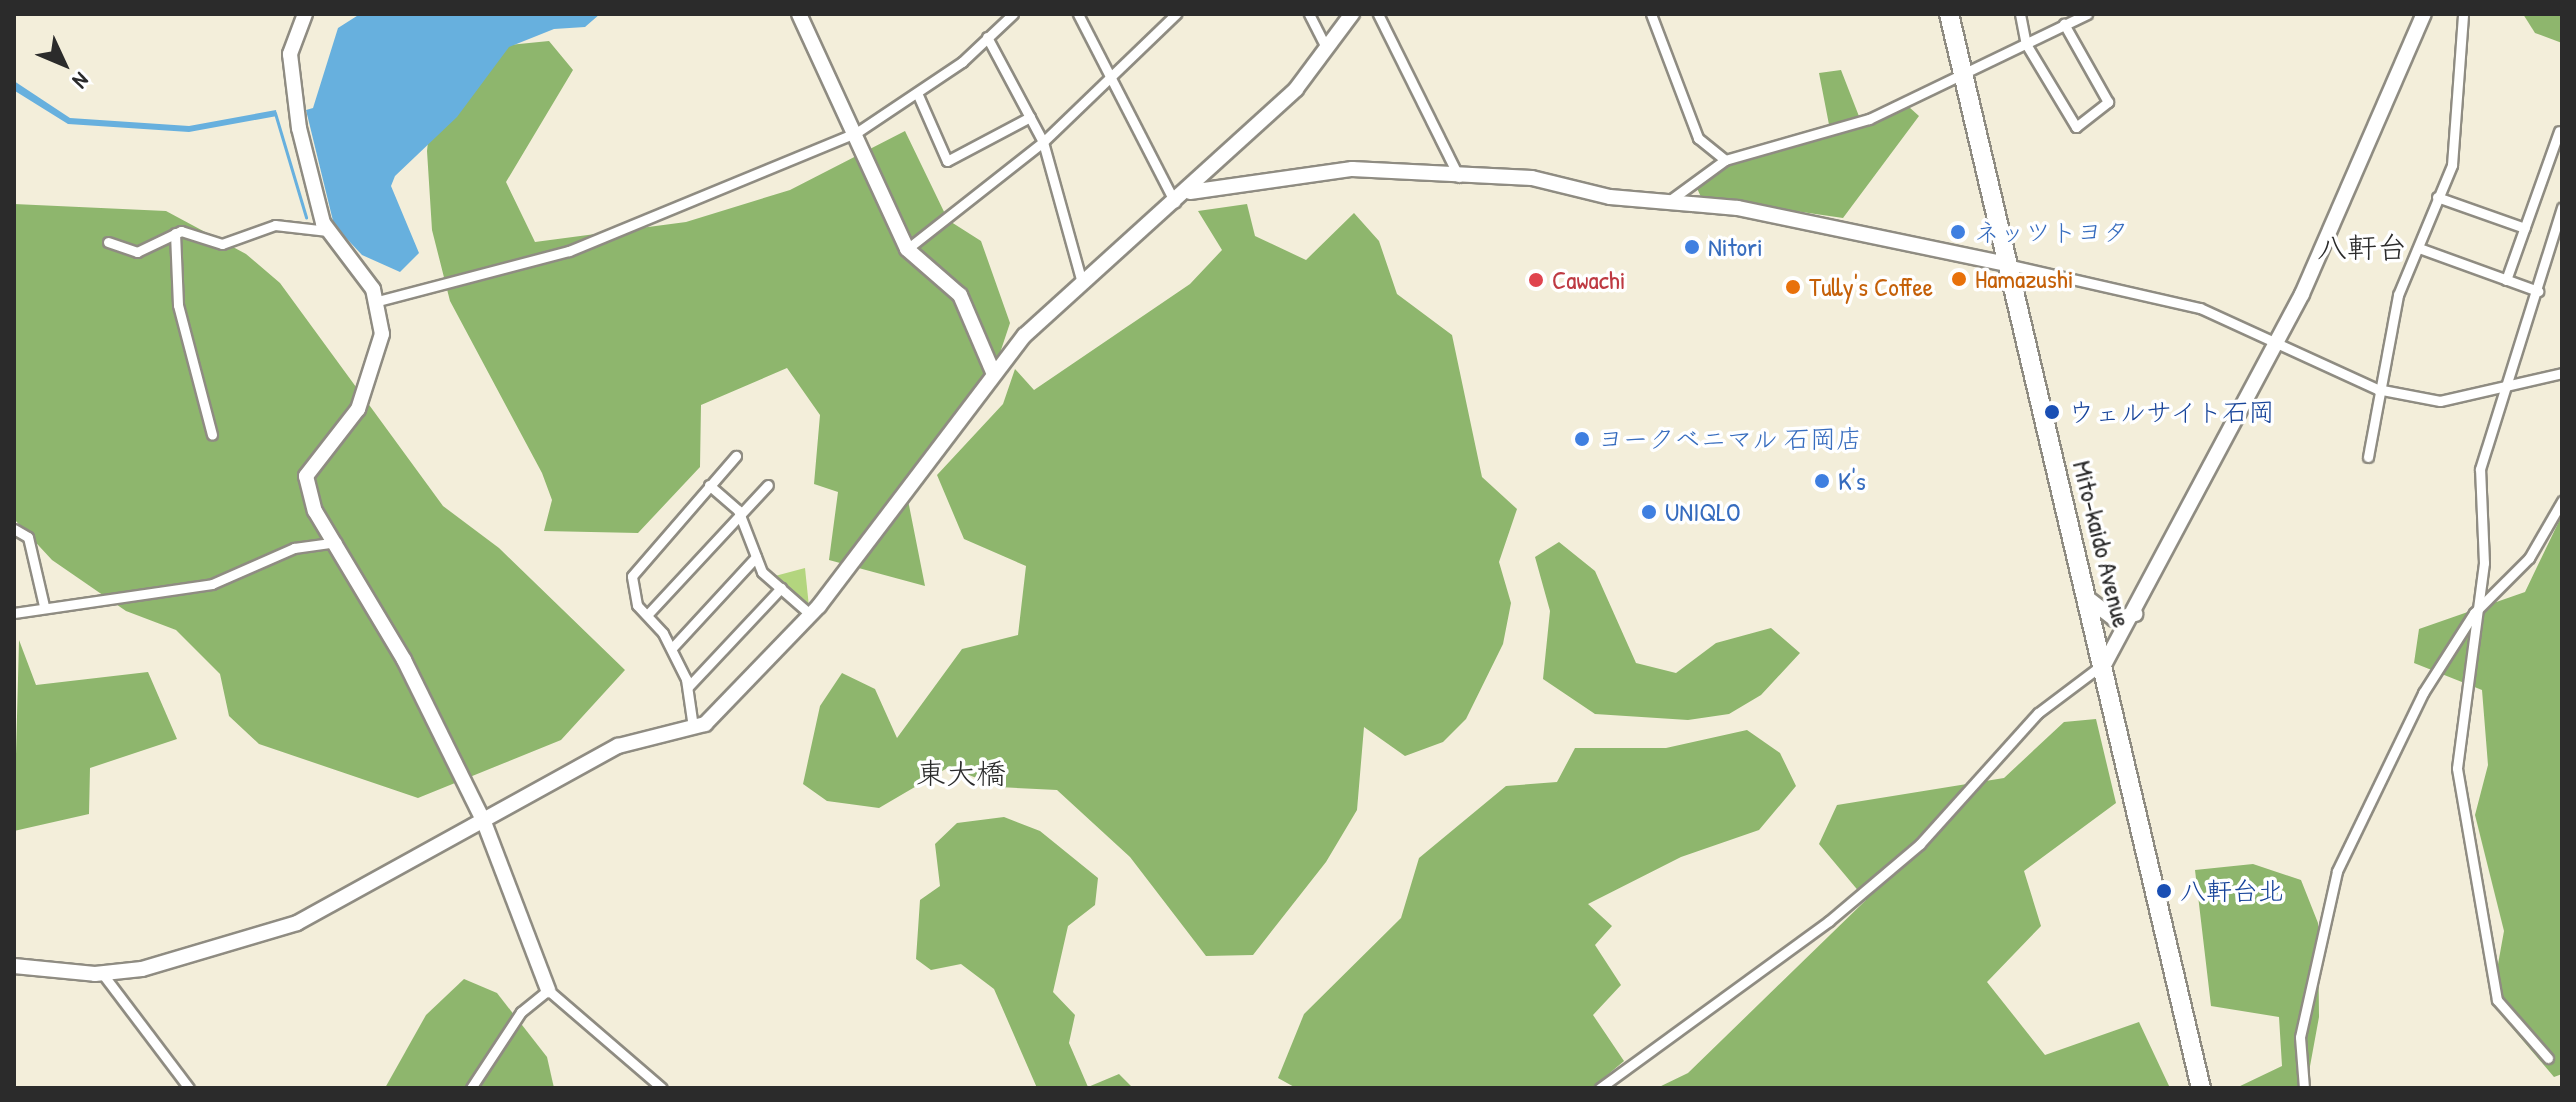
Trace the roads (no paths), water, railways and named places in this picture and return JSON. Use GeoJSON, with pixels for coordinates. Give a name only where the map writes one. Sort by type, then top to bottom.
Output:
{"type":"FeatureCollection","features":[{"type":"Feature","properties":{"kind":"highway","name":"Mito-kaido Avenue"},"geometry":{"type":"LineString","coordinates":[[1949,14],[2006,264],[2105,663],[2201,1088]]}},
{"type":"Feature","properties":{"kind":"street"},"geometry":{"type":"LineString","coordinates":[[305,14],[293,39],[290,87],[328,231],[378,301],[377,365],[358,409],[306,476],[315,511],[337,542],[484,822],[548,990],[662,1088]]}},
{"type":"Feature","properties":{"kind":"street"},"geometry":{"type":"LineString","coordinates":[[799,14],[907,249],[960,295],[993,372]]}},
{"type":"Feature","properties":{"kind":"street"},"geometry":{"type":"LineString","coordinates":[[378,301],[569,251],[856,133],[918,95],[1013,14]]}},
{"type":"Feature","properties":{"kind":"street"},"geometry":{"type":"LineString","coordinates":[[1078,14],[1175,203]]}},
{"type":"Feature","properties":{"kind":"street"},"geometry":{"type":"LineString","coordinates":[[907,249],[1043,142],[1176,14]]}},
{"type":"Feature","properties":{"kind":"street"},"geometry":{"type":"LineString","coordinates":[[1309,14],[1326,47]]}},
{"type":"Feature","properties":{"kind":"street"},"geometry":{"type":"LineString","coordinates":[[14,966],[102,973],[203,956],[297,923],[618,746],[693,727],[743,692],[811,615],[993,372],[1082,283],[1190,192],[1296,89],[1352,14]]}},
{"type":"Feature","properties":{"kind":"street"},"geometry":{"type":"LineString","coordinates":[[1378,14],[1459,177]]}},
{"type":"Feature","properties":{"kind":"street"},"geometry":{"type":"LineString","coordinates":[[1651,14],[1698,138],[1725,160]]}},
{"type":"Feature","properties":{"kind":"street"},"geometry":{"type":"LineString","coordinates":[[2020,14],[2026,44],[2076,127],[2108,102],[2064,24]]}},
{"type":"Feature","properties":{"kind":"street"},"geometry":{"type":"LineString","coordinates":[[1669,201],[1725,160],[1827,135],[1963,77],[2087,14]]}},
{"type":"Feature","properties":{"kind":"street"},"geometry":{"type":"LineString","coordinates":[[1600,1088],[1840,912],[1920,844],[2038,713],[2105,663],[2135,614],[2277,342],[2424,14]]}},
{"type":"Feature","properties":{"kind":"street"},"geometry":{"type":"LineString","coordinates":[[2368,457],[2377,389],[2398,295],[2452,165],[2463,14]]}},
{"type":"Feature","properties":{"kind":"street"},"geometry":{"type":"LineString","coordinates":[[987,37],[1043,142],[1082,283]]}},
{"type":"Feature","properties":{"kind":"street"},"geometry":{"type":"LineString","coordinates":[[918,95],[947,161],[1030,117]]}},
{"type":"Feature","properties":{"kind":"street"},"geometry":{"type":"LineString","coordinates":[[2506,280],[2559,131]]}},
{"type":"Feature","properties":{"kind":"street"},"geometry":{"type":"LineString","coordinates":[[1190,192],[1352,169],[1459,177],[1532,178],[1669,201],[1738,208],[2200,308],[2377,389],[2440,401],[2562,373]]}},
{"type":"Feature","properties":{"kind":"street"},"geometry":{"type":"LineString","coordinates":[[2437,197],[2525,228]]}},
{"type":"Feature","properties":{"kind":"street"},"geometry":{"type":"LineString","coordinates":[[2548,1058],[2497,1000],[2467,854],[2457,768],[2474,613],[2485,545],[2477,490],[2504,386],[2538,291],[2562,208]]}},
{"type":"Feature","properties":{"kind":"street"},"geometry":{"type":"LineString","coordinates":[[175,233],[222,244],[275,225],[328,231]]}},
{"type":"Feature","properties":{"kind":"street"},"geometry":{"type":"LineString","coordinates":[[108,242],[152,251],[175,233]]}},
{"type":"Feature","properties":{"kind":"street"},"geometry":{"type":"LineString","coordinates":[[175,233],[180,317],[212,435]]}},
{"type":"Feature","properties":{"kind":"street"},"geometry":{"type":"LineString","coordinates":[[2419,248],[2538,291]]}},
{"type":"Feature","properties":{"kind":"street"},"geometry":{"type":"LineString","coordinates":[[693,727],[688,687],[672,648],[648,614],[637,605],[632,576],[736,456]]}},
{"type":"Feature","properties":{"kind":"street"},"geometry":{"type":"LineString","coordinates":[[709,485],[740,515],[756,557],[781,588],[811,615]]}},
{"type":"Feature","properties":{"kind":"street"},"geometry":{"type":"LineString","coordinates":[[648,614],[768,485]]}},
{"type":"Feature","properties":{"kind":"street"},"geometry":{"type":"LineString","coordinates":[[2304,1088],[2302,1024],[2337,871],[2423,693],[2474,613],[2529,558],[2562,501]]}},
{"type":"Feature","properties":{"kind":"street"},"geometry":{"type":"LineString","coordinates":[[14,529],[28,537],[44,606]]}},
{"type":"Feature","properties":{"kind":"street"},"geometry":{"type":"LineString","coordinates":[[14,613],[44,606],[212,584],[294,548],[337,542]]}},
{"type":"Feature","properties":{"kind":"street"},"geometry":{"type":"LineString","coordinates":[[672,648],[756,557]]}},
{"type":"Feature","properties":{"kind":"street"},"geometry":{"type":"LineString","coordinates":[[688,687],[781,588]]}},
{"type":"Feature","properties":{"kind":"street"},"geometry":{"type":"LineString","coordinates":[[2090,600],[2114,619],[2135,614]]}},
{"type":"Feature","properties":{"kind":"street"},"geometry":{"type":"LineString","coordinates":[[102,973],[189,1088]]}},
{"type":"Feature","properties":{"kind":"street"},"geometry":{"type":"LineString","coordinates":[[471,1088],[521,1012],[548,990]]}},
{"type":"Feature","properties":{"kind":"water"},"geometry":{"type":"Polygon","coordinates":[[[360,14],[600,14],[585,27],[554,29],[509,47],[457,117],[395,176],[391,186],[419,253],[400,272],[362,255],[334,225],[306,110],[313,108],[338,28],[360,14]]]}},
{"type":"Feature","properties":{"kind":"water"},"geometry":{"type":"Polygon","coordinates":[[[14,81],[70,118],[189,126],[276,110],[277,116],[189,132],[68,124],[15,91],[14,81]]]}},
{"type":"Feature","properties":{"kind":"waterway"},"geometry":{"type":"LineString","coordinates":[[275,113],[306,217]]}},
{"type":"Feature","properties":{"kind":"place","name":"ネッツトヨタ"},"geometry":{"type":"Point","coordinates":[1958,232]}},
{"type":"Feature","properties":{"kind":"place","name":"Nitori"},"geometry":{"type":"Point","coordinates":[1692,247]}},
{"type":"Feature","properties":{"kind":"place","name":"Hamazushi"},"geometry":{"type":"Point","coordinates":[1959,279]}},
{"type":"Feature","properties":{"kind":"place","name":"Cawachi"},"geometry":{"type":"Point","coordinates":[1536,280]}},
{"type":"Feature","properties":{"kind":"place","name":"Tully's Coffee"},"geometry":{"type":"Point","coordinates":[1793,287]}},
{"type":"Feature","properties":{"kind":"place","name":"ウェルサイト石岡"},"geometry":{"type":"Point","coordinates":[2052,412]}},
{"type":"Feature","properties":{"kind":"place","name":"ヨークベニマル 石岡店"},"geometry":{"type":"Point","coordinates":[1582,439]}},
{"type":"Feature","properties":{"kind":"place","name":"K's"},"geometry":{"type":"Point","coordinates":[1822,481]}},
{"type":"Feature","properties":{"kind":"place","name":"UNIQLO"},"geometry":{"type":"Point","coordinates":[1649,512]}},
{"type":"Feature","properties":{"kind":"place","name":"八軒台北"},"geometry":{"type":"Point","coordinates":[2164,891]}},
{"type":"Feature","properties":{"kind":"district","name":"八軒台"},"geometry":{"type":"Point","coordinates":[2362,247]}},
{"type":"Feature","properties":{"kind":"district","name":"東大橋"},"geometry":{"type":"Point","coordinates":[961,773]}}]}
